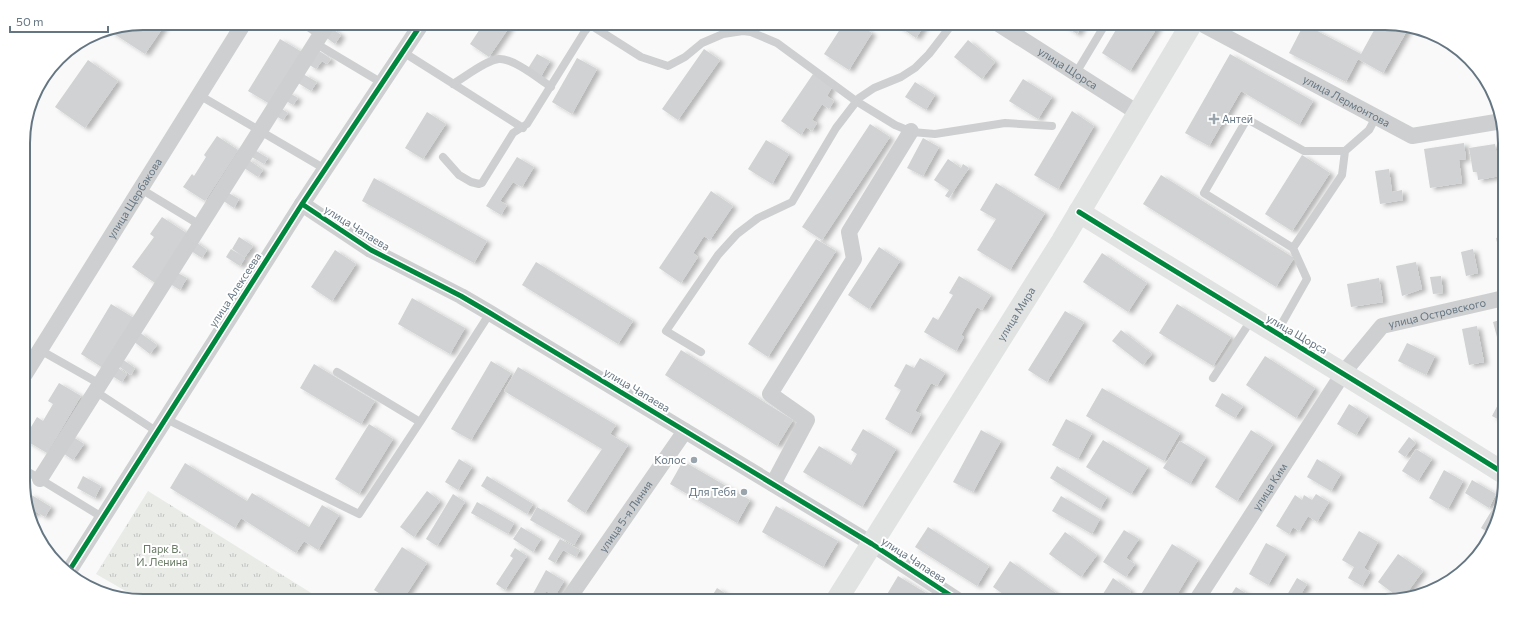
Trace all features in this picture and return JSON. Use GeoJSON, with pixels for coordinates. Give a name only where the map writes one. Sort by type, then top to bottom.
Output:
{"type":"FeatureCollection","features":[{"type":"Feature","properties":{"kind":"main road","name":"улица Мира"},"geometry":{"type":"LineString","coordinates":[[840,594],[1079,212],[1188,30]]}},
{"type":"Feature","properties":{"kind":"main road","name":"улица Щорса"},"geometry":{"type":"LineString","coordinates":[[1079,212],[1252,319],[1344,372],[1498,470]]}},
{"type":"Feature","properties":{"kind":"street","name":"улица Щербакова"},"geometry":{"type":"LineString","coordinates":[[30,366],[240,30]]}},
{"type":"Feature","properties":{"kind":"street","name":"улица Алексеева"},"geometry":{"type":"LineString","coordinates":[[71,568],[160,425],[302,204],[417,30]]}},
{"type":"Feature","properties":{"kind":"street","name":"улица Щорса"},"geometry":{"type":"LineString","coordinates":[[1008,30],[1138,113]]}},
{"type":"Feature","properties":{"kind":"street","name":"улица Лермонтова"},"geometry":{"type":"LineString","coordinates":[[1213,30],[1412,136],[1496,122]]}},
{"type":"Feature","properties":{"kind":"street"},"geometry":{"type":"LineString","coordinates":[[40,479],[321,34]]}},
{"type":"Feature","properties":{"kind":"street"},"geometry":{"type":"LineString","coordinates":[[773,484],[807,420],[770,394],[854,259],[849,232],[911,131]]}},
{"type":"Feature","properties":{"kind":"street","name":"улица Чапаева"},"geometry":{"type":"LineString","coordinates":[[302,204],[371,250],[461,296],[490,313],[872,544],[948,594]]}},
{"type":"Feature","properties":{"kind":"street","name":"улица Островского"},"geometry":{"type":"LineString","coordinates":[[1344,372],[1382,326],[1498,299]]}},
{"type":"Feature","properties":{"kind":"street","name":"улица Ким"},"geometry":{"type":"LineString","coordinates":[[1201,594],[1344,372]]}},
{"type":"Feature","properties":{"kind":"street","name":"улица 5-я Линия"},"geometry":{"type":"LineString","coordinates":[[572,594],[685,431]]}},
{"type":"Feature","properties":{"kind":"lane"},"geometry":{"type":"LineString","coordinates":[[443,157],[459,175],[471,182],[479,184],[482,183],[513,133],[528,124],[586,30]]}},
{"type":"Feature","properties":{"kind":"lane"},"geometry":{"type":"LineString","coordinates":[[595,30],[641,57],[668,66],[685,57],[702,43],[723,34],[743,31],[752,32],[776,43],[856,101],[895,125],[911,131],[935,134],[1005,123],[1052,126]]}},
{"type":"Feature","properties":{"kind":"lane"},"geometry":{"type":"LineString","coordinates":[[701,352],[666,331],[718,255],[737,234],[758,218],[792,202],[832,135],[856,101],[874,88],[901,77],[915,68],[929,54],[947,30]]}},
{"type":"Feature","properties":{"kind":"lane"},"geometry":{"type":"LineString","coordinates":[[1076,73],[1102,30]]}},
{"type":"Feature","properties":{"kind":"lane"},"geometry":{"type":"LineString","coordinates":[[321,34],[382,83]]}},
{"type":"Feature","properties":{"kind":"lane"},"geometry":{"type":"LineString","coordinates":[[403,52],[523,128]]}},
{"type":"Feature","properties":{"kind":"lane"},"geometry":{"type":"LineString","coordinates":[[453,84],[489,63],[500,59],[509,61],[551,87]]}},
{"type":"Feature","properties":{"kind":"lane"},"geometry":{"type":"LineString","coordinates":[[199,95],[325,169]]}},
{"type":"Feature","properties":{"kind":"lane"},"geometry":{"type":"LineString","coordinates":[[1276,333],[1307,278],[1293,248],[1204,193],[1247,119],[1304,151],[1345,151],[1369,130],[1376,117]]}},
{"type":"Feature","properties":{"kind":"lane"},"geometry":{"type":"LineString","coordinates":[[1293,248],[1342,175],[1345,151]]}},
{"type":"Feature","properties":{"kind":"lane"},"geometry":{"type":"LineString","coordinates":[[141,189],[200,225]]}},
{"type":"Feature","properties":{"kind":"lane"},"geometry":{"type":"LineString","coordinates":[[40,350],[98,388],[160,425],[359,514],[490,313]]}},
{"type":"Feature","properties":{"kind":"lane"},"geometry":{"type":"LineString","coordinates":[[1213,378],[1252,319]]}},
{"type":"Feature","properties":{"kind":"lane"},"geometry":{"type":"LineString","coordinates":[[337,372],[420,422]]}},
{"type":"Feature","properties":{"kind":"lane"},"geometry":{"type":"LineString","coordinates":[[30,473],[102,517]]}},
{"type":"Feature","properties":{"kind":"green space","name":"Парк В. И. Ленина"},"geometry":{"type":"Polygon","coordinates":[[[148,491],[313,594],[129,593],[96,574],[148,491]]]}},
{"type":"Feature","properties":{"kind":"building"},"geometry":{"type":"Polygon","coordinates":[[[135,30],[161,30],[145,54],[114,34],[135,30]]]}},
{"type":"Feature","properties":{"kind":"building"},"geometry":{"type":"Polygon","coordinates":[[[328,30],[334,30],[341,35],[335,44],[324,36],[328,30]]]}},
{"type":"Feature","properties":{"kind":"building"},"geometry":{"type":"Polygon","coordinates":[[[479,30],[507,30],[489,57],[470,44],[479,30]]]}},
{"type":"Feature","properties":{"kind":"building"},"geometry":{"type":"Polygon","coordinates":[[[839,30],[867,30],[872,33],[849,70],[824,54],[839,30]]]}},
{"type":"Feature","properties":{"kind":"building"},"geometry":{"type":"Polygon","coordinates":[[[904,30],[921,30],[916,38],[904,30]]]}},
{"type":"Feature","properties":{"kind":"building"},"geometry":{"type":"Polygon","coordinates":[[[1071,30],[1080,30],[1077,34],[1071,30]]]}},
{"type":"Feature","properties":{"kind":"building"},"geometry":{"type":"Polygon","coordinates":[[[1116,30],[1156,30],[1130,71],[1102,53],[1116,30]]]}},
{"type":"Feature","properties":{"kind":"building"},"geometry":{"type":"Polygon","coordinates":[[[1301,30],[1315,30],[1361,54],[1374,30],[1406,32],[1383,73],[1358,59],[1346,82],[1289,53],[1301,30]]]}},
{"type":"Feature","properties":{"kind":"building"},"geometry":{"type":"Polygon","coordinates":[[[280,39],[302,52],[270,104],[248,91],[280,39]]]}},
{"type":"Feature","properties":{"kind":"building"},"geometry":{"type":"Polygon","coordinates":[[[968,40],[995,62],[982,79],[954,57],[968,40]]]}},
{"type":"Feature","properties":{"kind":"building"},"geometry":{"type":"Polygon","coordinates":[[[704,49],[720,60],[678,120],[662,109],[704,49]]]}},
{"type":"Feature","properties":{"kind":"building"},"geometry":{"type":"Polygon","coordinates":[[[318,50],[331,59],[327,64],[322,61],[316,69],[308,64],[318,50]]]}},
{"type":"Feature","properties":{"kind":"building"},"geometry":{"type":"Polygon","coordinates":[[[537,54],[550,61],[540,78],[527,70],[537,54]]]}},
{"type":"Feature","properties":{"kind":"building"},"geometry":{"type":"Polygon","coordinates":[[[1230,54],[1313,101],[1299,125],[1241,91],[1209,146],[1185,133],[1230,54]]]}},
{"type":"Feature","properties":{"kind":"building"},"geometry":{"type":"Polygon","coordinates":[[[577,58],[597,69],[572,114],[552,102],[577,58]]]}},
{"type":"Feature","properties":{"kind":"building"},"geometry":{"type":"Polygon","coordinates":[[[88,60],[118,81],[85,128],[55,107],[88,60]]]}},
{"type":"Feature","properties":{"kind":"building"},"geometry":{"type":"Polygon","coordinates":[[[303,74],[317,82],[311,91],[298,83],[303,74]]]}},
{"type":"Feature","properties":{"kind":"building"},"geometry":{"type":"Polygon","coordinates":[[[813,74],[832,87],[827,96],[834,101],[829,109],[822,104],[812,120],[817,123],[812,131],[806,127],[801,135],[781,121],[813,74]]]}},
{"type":"Feature","properties":{"kind":"building"},"geometry":{"type":"Polygon","coordinates":[[[1023,79],[1052,97],[1038,119],[1009,101],[1023,79]]]}},
{"type":"Feature","properties":{"kind":"building"},"geometry":{"type":"Polygon","coordinates":[[[915,82],[935,95],[926,110],[905,97],[915,82]]]}},
{"type":"Feature","properties":{"kind":"building"},"geometry":{"type":"Polygon","coordinates":[[[288,92],[298,98],[293,105],[283,99],[288,92]]]}},
{"type":"Feature","properties":{"kind":"building"},"geometry":{"type":"Polygon","coordinates":[[[279,107],[288,113],[283,120],[274,115],[279,107]]]}},
{"type":"Feature","properties":{"kind":"building"},"geometry":{"type":"Polygon","coordinates":[[[1072,111],[1094,126],[1058,189],[1034,175],[1072,111]]]}},
{"type":"Feature","properties":{"kind":"building"},"geometry":{"type":"Polygon","coordinates":[[[427,112],[446,124],[423,159],[405,148],[427,112]]]}},
{"type":"Feature","properties":{"kind":"building"},"geometry":{"type":"Polygon","coordinates":[[[870,124],[890,137],[822,240],[802,227],[870,124]]]}},
{"type":"Feature","properties":{"kind":"building"},"geometry":{"type":"Polygon","coordinates":[[[217,136],[238,150],[205,201],[183,187],[192,174],[194,176],[206,157],[204,155],[217,136]]]}},
{"type":"Feature","properties":{"kind":"building"},"geometry":{"type":"Polygon","coordinates":[[[923,138],[939,147],[923,176],[907,168],[923,138]]]}},
{"type":"Feature","properties":{"kind":"building"},"geometry":{"type":"Polygon","coordinates":[[[766,140],[789,154],[772,184],[748,169],[766,140]]]}},
{"type":"Feature","properties":{"kind":"building"},"geometry":{"type":"Polygon","coordinates":[[[1464,143],[1466,159],[1459,160],[1462,183],[1430,188],[1424,149],[1464,143]]]}},
{"type":"Feature","properties":{"kind":"building"},"geometry":{"type":"Polygon","coordinates":[[[1495,144],[1498,163],[1498,176],[1478,180],[1477,172],[1473,172],[1469,148],[1495,144]]]}},
{"type":"Feature","properties":{"kind":"building"},"geometry":{"type":"Polygon","coordinates":[[[253,149],[268,158],[264,164],[250,156],[253,149]]]}},
{"type":"Feature","properties":{"kind":"building"},"geometry":{"type":"Polygon","coordinates":[[[1302,155],[1330,173],[1292,231],[1265,214],[1302,155]]]}},
{"type":"Feature","properties":{"kind":"building"},"geometry":{"type":"Polygon","coordinates":[[[517,157],[534,167],[522,187],[513,182],[500,201],[507,205],[501,215],[486,206],[517,157]]]}},
{"type":"Feature","properties":{"kind":"building"},"geometry":{"type":"Polygon","coordinates":[[[246,158],[263,170],[258,177],[241,166],[246,158]]]}},
{"type":"Feature","properties":{"kind":"building"},"geometry":{"type":"Polygon","coordinates":[[[948,159],[961,168],[963,164],[969,168],[949,198],[945,196],[949,190],[934,180],[948,159]]]}},
{"type":"Feature","properties":{"kind":"building"},"geometry":{"type":"Polygon","coordinates":[[[1389,169],[1392,192],[1402,190],[1403,200],[1380,204],[1375,171],[1389,169]]]}},
{"type":"Feature","properties":{"kind":"building"},"geometry":{"type":"Polygon","coordinates":[[[1161,175],[1294,258],[1276,287],[1143,204],[1161,175]]]}},
{"type":"Feature","properties":{"kind":"building"},"geometry":{"type":"Polygon","coordinates":[[[374,178],[487,241],[474,263],[362,201],[374,178]]]}},
{"type":"Feature","properties":{"kind":"building"},"geometry":{"type":"Polygon","coordinates":[[[996,183],[1045,213],[1010,270],[977,250],[996,219],[980,210],[996,183]]]}},
{"type":"Feature","properties":{"kind":"building"},"geometry":{"type":"Polygon","coordinates":[[[711,191],[733,206],[710,240],[704,236],[693,253],[698,257],[681,283],[659,268],[711,191]]]}},
{"type":"Feature","properties":{"kind":"building"},"geometry":{"type":"Polygon","coordinates":[[[227,192],[239,199],[234,208],[222,200],[227,192]]]}},
{"type":"Feature","properties":{"kind":"building"},"geometry":{"type":"Polygon","coordinates":[[[162,217],[188,234],[155,283],[132,267],[154,237],[150,234],[162,217]]]}},
{"type":"Feature","properties":{"kind":"building"},"geometry":{"type":"Polygon","coordinates":[[[239,237],[253,246],[245,257],[232,249],[239,237]]]}},
{"type":"Feature","properties":{"kind":"building"},"geometry":{"type":"Polygon","coordinates":[[[816,239],[836,251],[768,357],[748,344],[816,239]]]}},
{"type":"Feature","properties":{"kind":"building"},"geometry":{"type":"Polygon","coordinates":[[[193,240],[207,250],[202,258],[188,249],[193,240]]]}},
{"type":"Feature","properties":{"kind":"building"},"geometry":{"type":"Polygon","coordinates":[[[879,247],[900,261],[869,309],[848,295],[879,247]]]}},
{"type":"Feature","properties":{"kind":"building"},"geometry":{"type":"Polygon","coordinates":[[[231,249],[245,258],[240,266],[226,257],[231,249]]]}},
{"type":"Feature","properties":{"kind":"building"},"geometry":{"type":"Polygon","coordinates":[[[1473,249],[1478,273],[1466,276],[1461,252],[1473,249]]]}},
{"type":"Feature","properties":{"kind":"building"},"geometry":{"type":"Polygon","coordinates":[[[335,250],[356,264],[332,301],[311,287],[335,250]]]}},
{"type":"Feature","properties":{"kind":"building"},"geometry":{"type":"Polygon","coordinates":[[[1102,253],[1147,283],[1128,312],[1083,282],[1102,253]]]}},
{"type":"Feature","properties":{"kind":"building"},"geometry":{"type":"Polygon","coordinates":[[[536,262],[633,321],[618,344],[522,285],[536,262]]]}},
{"type":"Feature","properties":{"kind":"building"},"geometry":{"type":"Polygon","coordinates":[[[1416,262],[1422,289],[1402,296],[1396,266],[1416,262]]]}},
{"type":"Feature","properties":{"kind":"building"},"geometry":{"type":"Polygon","coordinates":[[[174,271],[187,278],[180,290],[167,282],[174,271]]]}},
{"type":"Feature","properties":{"kind":"building"},"geometry":{"type":"Polygon","coordinates":[[[959,276],[991,295],[982,310],[977,307],[961,335],[964,337],[956,351],[924,332],[933,317],[938,320],[953,295],[949,293],[959,276]]]}},
{"type":"Feature","properties":{"kind":"building"},"geometry":{"type":"Polygon","coordinates":[[[1441,276],[1443,293],[1433,294],[1430,277],[1441,276]]]}},
{"type":"Feature","properties":{"kind":"building"},"geometry":{"type":"Polygon","coordinates":[[[1379,278],[1383,302],[1351,307],[1347,284],[1379,278]]]}},
{"type":"Feature","properties":{"kind":"building"},"geometry":{"type":"Polygon","coordinates":[[[412,298],[465,328],[450,354],[398,324],[412,298]]]}},
{"type":"Feature","properties":{"kind":"building"},"geometry":{"type":"Polygon","coordinates":[[[111,304],[134,318],[103,368],[81,354],[111,304]]]}},
{"type":"Feature","properties":{"kind":"building"},"geometry":{"type":"Polygon","coordinates":[[[1177,304],[1231,337],[1213,366],[1159,333],[1177,304]]]}},
{"type":"Feature","properties":{"kind":"building"},"geometry":{"type":"Polygon","coordinates":[[[1065,311],[1084,322],[1047,382],[1028,370],[1065,311]]]}},
{"type":"Feature","properties":{"kind":"building"},"geometry":{"type":"Polygon","coordinates":[[[1498,320],[1498,337],[1497,337],[1493,322],[1498,320]]]}},
{"type":"Feature","properties":{"kind":"building"},"geometry":{"type":"Polygon","coordinates":[[[1477,326],[1484,362],[1469,365],[1462,329],[1477,326]]]}},
{"type":"Feature","properties":{"kind":"building"},"geometry":{"type":"Polygon","coordinates":[[[1121,330],[1152,354],[1143,365],[1112,341],[1121,330]]]}},
{"type":"Feature","properties":{"kind":"building"},"geometry":{"type":"Polygon","coordinates":[[[139,332],[157,345],[150,354],[133,341],[139,332]]]}},
{"type":"Feature","properties":{"kind":"building"},"geometry":{"type":"Polygon","coordinates":[[[1407,343],[1435,356],[1426,375],[1398,361],[1407,343]]]}},
{"type":"Feature","properties":{"kind":"building"},"geometry":{"type":"Polygon","coordinates":[[[681,350],[793,420],[777,446],[665,375],[681,350]]]}},
{"type":"Feature","properties":{"kind":"building"},"geometry":{"type":"Polygon","coordinates":[[[1265,356],[1315,388],[1296,418],[1246,385],[1265,356]]]}},
{"type":"Feature","properties":{"kind":"building"},"geometry":{"type":"Polygon","coordinates":[[[920,358],[945,373],[937,386],[931,383],[915,411],[921,414],[910,434],[885,419],[901,390],[894,386],[906,364],[914,368],[920,358]]]}},
{"type":"Feature","properties":{"kind":"building"},"geometry":{"type":"Polygon","coordinates":[[[122,359],[135,368],[131,375],[117,365],[122,359]]]}},
{"type":"Feature","properties":{"kind":"building"},"geometry":{"type":"Polygon","coordinates":[[[491,361],[511,373],[471,440],[451,429],[491,361]]]}},
{"type":"Feature","properties":{"kind":"building"},"geometry":{"type":"Polygon","coordinates":[[[314,364],[375,401],[361,424],[300,388],[314,364]]]}},
{"type":"Feature","properties":{"kind":"building"},"geometry":{"type":"Polygon","coordinates":[[[115,366],[127,374],[122,382],[109,374],[115,366]]]}},
{"type":"Feature","properties":{"kind":"building"},"geometry":{"type":"Polygon","coordinates":[[[518,367],[616,425],[610,434],[628,445],[585,513],[567,501],[602,449],[504,391],[518,367]]]}},
{"type":"Feature","properties":{"kind":"building"},"geometry":{"type":"Polygon","coordinates":[[[59,383],[81,396],[47,453],[30,443],[30,429],[37,417],[43,421],[53,404],[48,401],[59,383]]]}},
{"type":"Feature","properties":{"kind":"building"},"geometry":{"type":"Polygon","coordinates":[[[1102,388],[1180,433],[1164,461],[1086,416],[1102,388]]]}},
{"type":"Feature","properties":{"kind":"building"},"geometry":{"type":"Polygon","coordinates":[[[1222,393],[1243,406],[1235,418],[1215,406],[1222,393]]]}},
{"type":"Feature","properties":{"kind":"building"},"geometry":{"type":"Polygon","coordinates":[[[1349,404],[1368,416],[1356,435],[1337,424],[1349,404]]]}},
{"type":"Feature","properties":{"kind":"building"},"geometry":{"type":"Polygon","coordinates":[[[1498,405],[1498,419],[1492,416],[1498,405]]]}},
{"type":"Feature","properties":{"kind":"building"},"geometry":{"type":"Polygon","coordinates":[[[1066,419],[1092,433],[1078,459],[1052,445],[1066,419]]]}},
{"type":"Feature","properties":{"kind":"building"},"geometry":{"type":"Polygon","coordinates":[[[369,424],[393,439],[359,494],[335,479],[369,424]]]}},
{"type":"Feature","properties":{"kind":"building"},"geometry":{"type":"Polygon","coordinates":[[[863,429],[896,449],[862,507],[803,472],[819,446],[851,465],[857,454],[851,450],[863,429]]]}},
{"type":"Feature","properties":{"kind":"building"},"geometry":{"type":"Polygon","coordinates":[[[981,430],[1001,441],[973,492],[953,482],[981,430]]]}},
{"type":"Feature","properties":{"kind":"building"},"geometry":{"type":"Polygon","coordinates":[[[1251,430],[1273,444],[1237,501],[1215,487],[1251,430]]]}},
{"type":"Feature","properties":{"kind":"building"},"geometry":{"type":"Polygon","coordinates":[[[70,435],[84,444],[73,460],[60,451],[70,435]]]}},
{"type":"Feature","properties":{"kind":"building"},"geometry":{"type":"Polygon","coordinates":[[[1409,437],[1416,443],[1405,457],[1398,452],[1409,437]]]}},
{"type":"Feature","properties":{"kind":"building"},"geometry":{"type":"Polygon","coordinates":[[[1103,440],[1148,467],[1131,494],[1086,467],[1103,440]]]}},
{"type":"Feature","properties":{"kind":"building"},"geometry":{"type":"Polygon","coordinates":[[[1180,441],[1206,457],[1190,484],[1163,468],[1180,441]]]}},
{"type":"Feature","properties":{"kind":"building"},"geometry":{"type":"Polygon","coordinates":[[[1416,449],[1432,459],[1418,481],[1402,471],[1416,449]]]}},
{"type":"Feature","properties":{"kind":"building"},"geometry":{"type":"Polygon","coordinates":[[[459,459],[472,467],[458,490],[445,482],[459,459]]]}},
{"type":"Feature","properties":{"kind":"building"},"geometry":{"type":"Polygon","coordinates":[[[1317,459],[1341,474],[1331,491],[1307,477],[1317,459]]]}},
{"type":"Feature","properties":{"kind":"building"},"geometry":{"type":"Polygon","coordinates":[[[683,461],[750,500],[737,523],[670,484],[683,461]]]}},
{"type":"Feature","properties":{"kind":"building"},"geometry":{"type":"Polygon","coordinates":[[[185,463],[247,501],[252,493],[309,527],[322,505],[339,515],[318,550],[304,541],[296,553],[241,518],[235,528],[170,488],[185,463]]]}},
{"type":"Feature","properties":{"kind":"building"},"geometry":{"type":"Polygon","coordinates":[[[1057,466],[1107,497],[1100,509],[1050,478],[1057,466]]]}},
{"type":"Feature","properties":{"kind":"building"},"geometry":{"type":"Polygon","coordinates":[[[1444,470],[1463,481],[1448,509],[1429,498],[1444,470]]]}},
{"type":"Feature","properties":{"kind":"building"},"geometry":{"type":"Polygon","coordinates":[[[83,476],[101,486],[95,498],[77,488],[83,476]]]}},
{"type":"Feature","properties":{"kind":"building"},"geometry":{"type":"Polygon","coordinates":[[[487,476],[533,504],[527,514],[481,486],[487,476]]]}},
{"type":"Feature","properties":{"kind":"building"},"geometry":{"type":"Polygon","coordinates":[[[1472,480],[1496,494],[1489,508],[1465,493],[1472,480]]]}},
{"type":"Feature","properties":{"kind":"building"},"geometry":{"type":"Polygon","coordinates":[[[427,491],[440,501],[414,537],[400,527],[427,491]]]}},
{"type":"Feature","properties":{"kind":"building"},"geometry":{"type":"Polygon","coordinates":[[[453,494],[465,502],[437,546],[426,539],[453,494]]]}},
{"type":"Feature","properties":{"kind":"building"},"geometry":{"type":"Polygon","coordinates":[[[1316,494],[1329,502],[1317,522],[1308,516],[1299,531],[1293,527],[1289,534],[1276,526],[1295,495],[1302,500],[1304,495],[1312,500],[1316,494]]]}},
{"type":"Feature","properties":{"kind":"building"},"geometry":{"type":"Polygon","coordinates":[[[31,495],[51,507],[45,517],[35,511],[31,495]]]}},
{"type":"Feature","properties":{"kind":"building"},"geometry":{"type":"Polygon","coordinates":[[[1061,496],[1100,519],[1092,534],[1052,511],[1061,496]]]}},
{"type":"Feature","properties":{"kind":"building"},"geometry":{"type":"Polygon","coordinates":[[[477,502],[514,523],[508,534],[471,513],[477,502]]]}},
{"type":"Feature","properties":{"kind":"building"},"geometry":{"type":"Polygon","coordinates":[[[1495,505],[1486,531],[1481,528],[1495,505]]]}},
{"type":"Feature","properties":{"kind":"building"},"geometry":{"type":"Polygon","coordinates":[[[776,506],[838,541],[823,567],[762,532],[776,506]]]}},
{"type":"Feature","properties":{"kind":"building"},"geometry":{"type":"Polygon","coordinates":[[[537,507],[581,533],[574,545],[530,520],[537,507]]]}},
{"type":"Feature","properties":{"kind":"building"},"geometry":{"type":"Polygon","coordinates":[[[521,527],[541,539],[533,552],[513,539],[521,527]]]}},
{"type":"Feature","properties":{"kind":"building"},"geometry":{"type":"Polygon","coordinates":[[[928,527],[989,566],[977,586],[915,547],[928,527]]]}},
{"type":"Feature","properties":{"kind":"building"},"geometry":{"type":"Polygon","coordinates":[[[1124,530],[1139,539],[1126,558],[1135,564],[1126,577],[1103,562],[1124,530]]]}},
{"type":"Feature","properties":{"kind":"building"},"geometry":{"type":"Polygon","coordinates":[[[1359,531],[1378,542],[1364,568],[1370,572],[1362,586],[1348,578],[1354,567],[1342,560],[1359,531]]]}},
{"type":"Feature","properties":{"kind":"building"},"geometry":{"type":"Polygon","coordinates":[[[1065,532],[1097,555],[1081,577],[1049,554],[1065,532]]]}},
{"type":"Feature","properties":{"kind":"building"},"geometry":{"type":"Polygon","coordinates":[[[560,539],[580,550],[576,557],[563,550],[555,563],[548,559],[560,539]]]}},
{"type":"Feature","properties":{"kind":"building"},"geometry":{"type":"Polygon","coordinates":[[[1266,543],[1286,554],[1268,585],[1249,574],[1266,543]]]}},
{"type":"Feature","properties":{"kind":"building"},"geometry":{"type":"Polygon","coordinates":[[[1172,544],[1198,560],[1177,594],[1141,594],[1172,544]]]}},
{"type":"Feature","properties":{"kind":"building"},"geometry":{"type":"Polygon","coordinates":[[[402,547],[427,563],[407,594],[380,594],[374,590],[402,547]]]}},
{"type":"Feature","properties":{"kind":"building"},"geometry":{"type":"Polygon","coordinates":[[[515,548],[527,556],[505,590],[496,584],[513,558],[510,556],[515,548]]]}},
{"type":"Feature","properties":{"kind":"building"},"geometry":{"type":"Polygon","coordinates":[[[1398,554],[1423,571],[1409,590],[1410,591],[1407,592],[1394,594],[1378,582],[1398,554]]]}},
{"type":"Feature","properties":{"kind":"building"},"geometry":{"type":"Polygon","coordinates":[[[1010,561],[1056,593],[1003,594],[993,587],[1010,561]]]}},
{"type":"Feature","properties":{"kind":"building"},"geometry":{"type":"Polygon","coordinates":[[[546,570],[564,581],[556,594],[551,594],[546,591],[544,594],[533,594],[546,570]]]}},
{"type":"Feature","properties":{"kind":"building"},"geometry":{"type":"Polygon","coordinates":[[[898,576],[928,594],[887,594],[898,576]]]}},
{"type":"Feature","properties":{"kind":"building"},"geometry":{"type":"Polygon","coordinates":[[[1113,578],[1131,591],[1129,594],[1103,594],[1113,578]]]}},
{"type":"Feature","properties":{"kind":"building"},"geometry":{"type":"Polygon","coordinates":[[[1297,578],[1307,584],[1301,594],[1288,594],[1297,578]]]}},
{"type":"Feature","properties":{"kind":"building"},"geometry":{"type":"Polygon","coordinates":[[[1236,587],[1247,594],[1231,594],[1236,587]]]}},
{"type":"Feature","properties":{"kind":"building"},"geometry":{"type":"Polygon","coordinates":[[[717,588],[726,594],[713,594],[717,588]]]}},
{"type":"Feature","properties":{"kind":"cycle path"},"geometry":{"type":"LineString","coordinates":[[71,568],[302,204],[417,30]]}},
{"type":"Feature","properties":{"kind":"cycle path"},"geometry":{"type":"LineString","coordinates":[[302,204],[371,250],[461,296],[490,313],[872,544],[948,594]]}},
{"type":"Feature","properties":{"kind":"cycle path"},"geometry":{"type":"LineString","coordinates":[[1079,212],[1498,470]]}},
{"type":"Feature","properties":{"kind":"place","name":"Антей"},"geometry":{"type":"Point","coordinates":[1214,119]}},
{"type":"Feature","properties":{"kind":"place","name":"Колос"},"geometry":{"type":"Point","coordinates":[694,460]}},
{"type":"Feature","properties":{"kind":"place","name":"Для Тебя"},"geometry":{"type":"Point","coordinates":[744,492]}}]}
